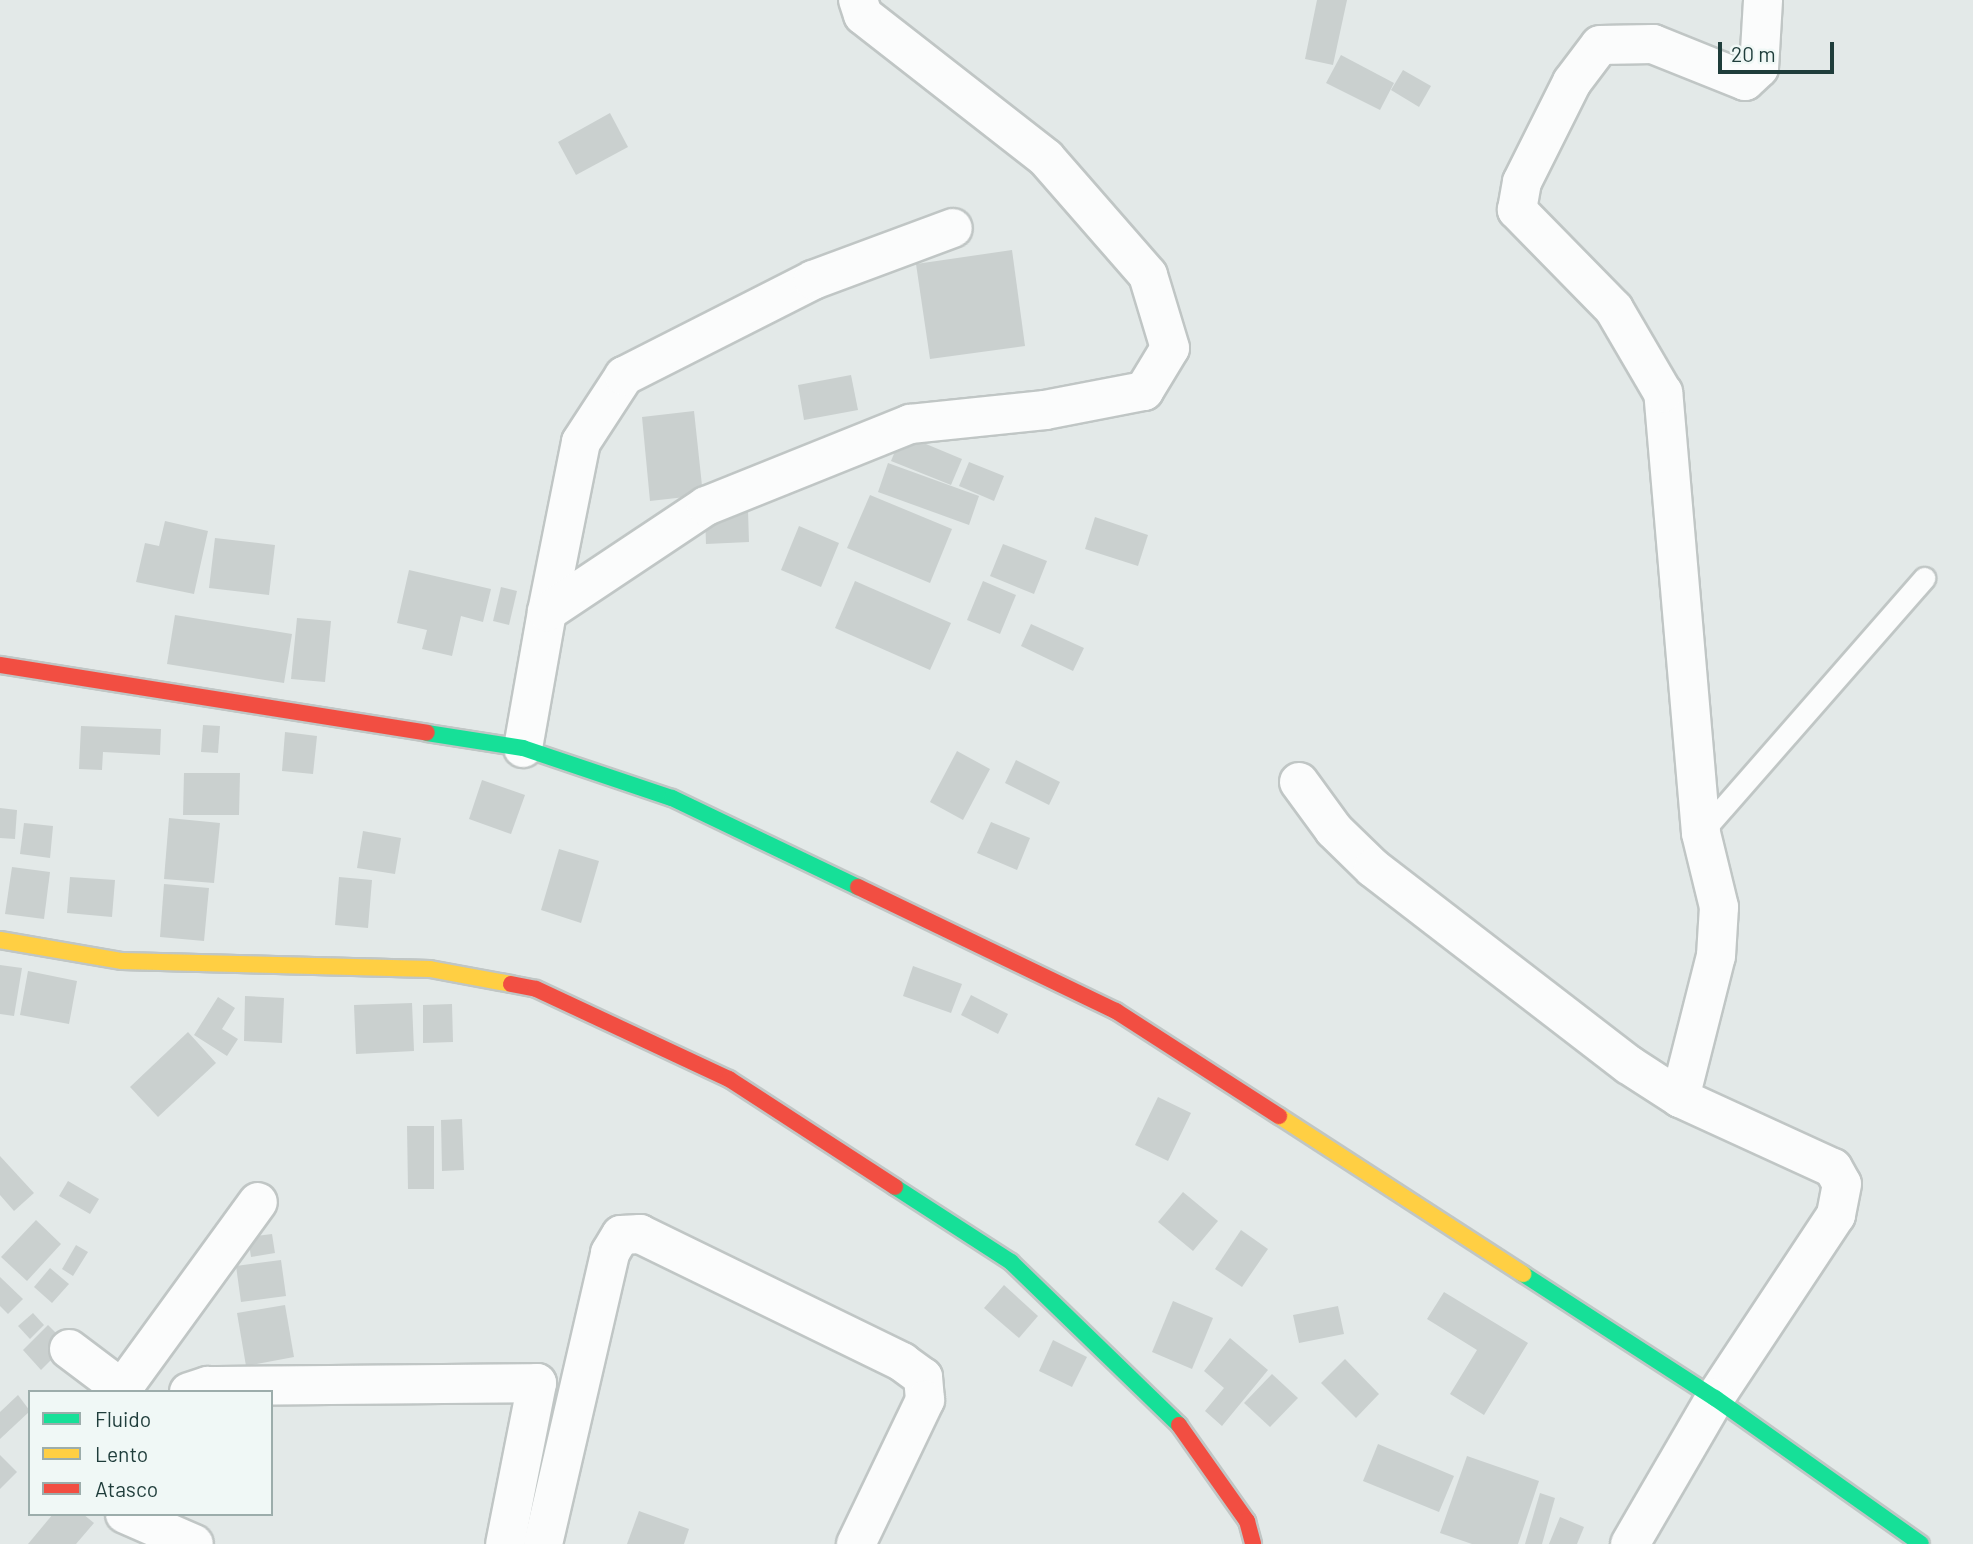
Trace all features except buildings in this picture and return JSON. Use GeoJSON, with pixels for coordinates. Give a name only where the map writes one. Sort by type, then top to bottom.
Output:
{"type":"FeatureCollection","features":[{"type":"Feature","properties":{"kind":"street"},"geometry":{"type":"LineString","coordinates":[[547,612],[706,506],[910,424],[1045,410],[1144,391],[1170,348],[1148,275],[1046,158],[863,15],[858,0]]}},
{"type":"Feature","properties":{"kind":"street"},"geometry":{"type":"LineString","coordinates":[[1680,1098],[1716,956],[1719,907],[1702,833],[1663,393],[1614,309],[1517,210],[1522,182],[1559,107],[1600,45],[1653,44],[1745,81],[1759,68],[1763,0]]}},
{"type":"Feature","properties":{"kind":"street"},"geometry":{"type":"LineString","coordinates":[[523,747],[581,442],[624,376],[813,280],[953,228]]}},
{"type":"Feature","properties":{"kind":"street"},"geometry":{"type":"LineString","coordinates":[[0,665],[523,747],[672,798],[1116,1011],[1715,1398],[1920,1544]]}},
{"type":"Feature","properties":{"kind":"street"},"geometry":{"type":"LineString","coordinates":[[1299,782],[1334,830],[1373,868],[1629,1065],[1680,1098],[1801,1150],[1833,1168],[1842,1184],[1836,1215],[1715,1398],[1630,1544]]}},
{"type":"Feature","properties":{"kind":"street"},"geometry":{"type":"LineString","coordinates":[[0,940],[122,961],[430,969],[522,987],[729,1079],[1011,1262],[1178,1424],[1247,1521],[1253,1544]]}},
{"type":"Feature","properties":{"kind":"street"},"geometry":{"type":"LineString","coordinates":[[69,1349],[124,1390],[257,1202]]}},
{"type":"Feature","properties":{"kind":"street"},"geometry":{"type":"LineString","coordinates":[[543,1544],[610,1253],[621,1235],[640,1234],[902,1363],[923,1377],[925,1400],[856,1544]]}},
{"type":"Feature","properties":{"kind":"street"},"geometry":{"type":"LineString","coordinates":[[195,1390],[208,1386],[537,1383],[505,1544]]}},
{"type":"Feature","properties":{"kind":"street"},"geometry":{"type":"LineString","coordinates":[[130,1516],[194,1544]]}},
{"type":"Feature","properties":{"kind":"lane"},"geometry":{"type":"LineString","coordinates":[[1702,833],[1924,578]]}},
{"type":"Feature","properties":{"kind":"traffic: fast"},"geometry":{"type":"LineString","coordinates":[[427,733],[523,748],[672,798],[858,887]]}},
{"type":"Feature","properties":{"kind":"traffic: fast"},"geometry":{"type":"LineString","coordinates":[[895,1187],[1011,1262],[1179,1425]]}},
{"type":"Feature","properties":{"kind":"traffic: fast"},"geometry":{"type":"LineString","coordinates":[[1523,1274],[1715,1398],[1921,1544]]}},
{"type":"Feature","properties":{"kind":"traffic: slow"},"geometry":{"type":"LineString","coordinates":[[0,940],[122,961],[430,969],[511,984]]}},
{"type":"Feature","properties":{"kind":"traffic: slow"},"geometry":{"type":"LineString","coordinates":[[1279,1116],[1523,1274]]}},
{"type":"Feature","properties":{"kind":"traffic: jam"},"geometry":{"type":"LineString","coordinates":[[0,665],[427,733]]}},
{"type":"Feature","properties":{"kind":"traffic: jam"},"geometry":{"type":"LineString","coordinates":[[858,887],[1116,1011],[1279,1116]]}},
{"type":"Feature","properties":{"kind":"traffic: jam"},"geometry":{"type":"LineString","coordinates":[[511,984],[536,989],[729,1079],[895,1187]]}},
{"type":"Feature","properties":{"kind":"traffic: jam"},"geometry":{"type":"LineString","coordinates":[[1179,1425],[1247,1521],[1253,1544]]}}]}
